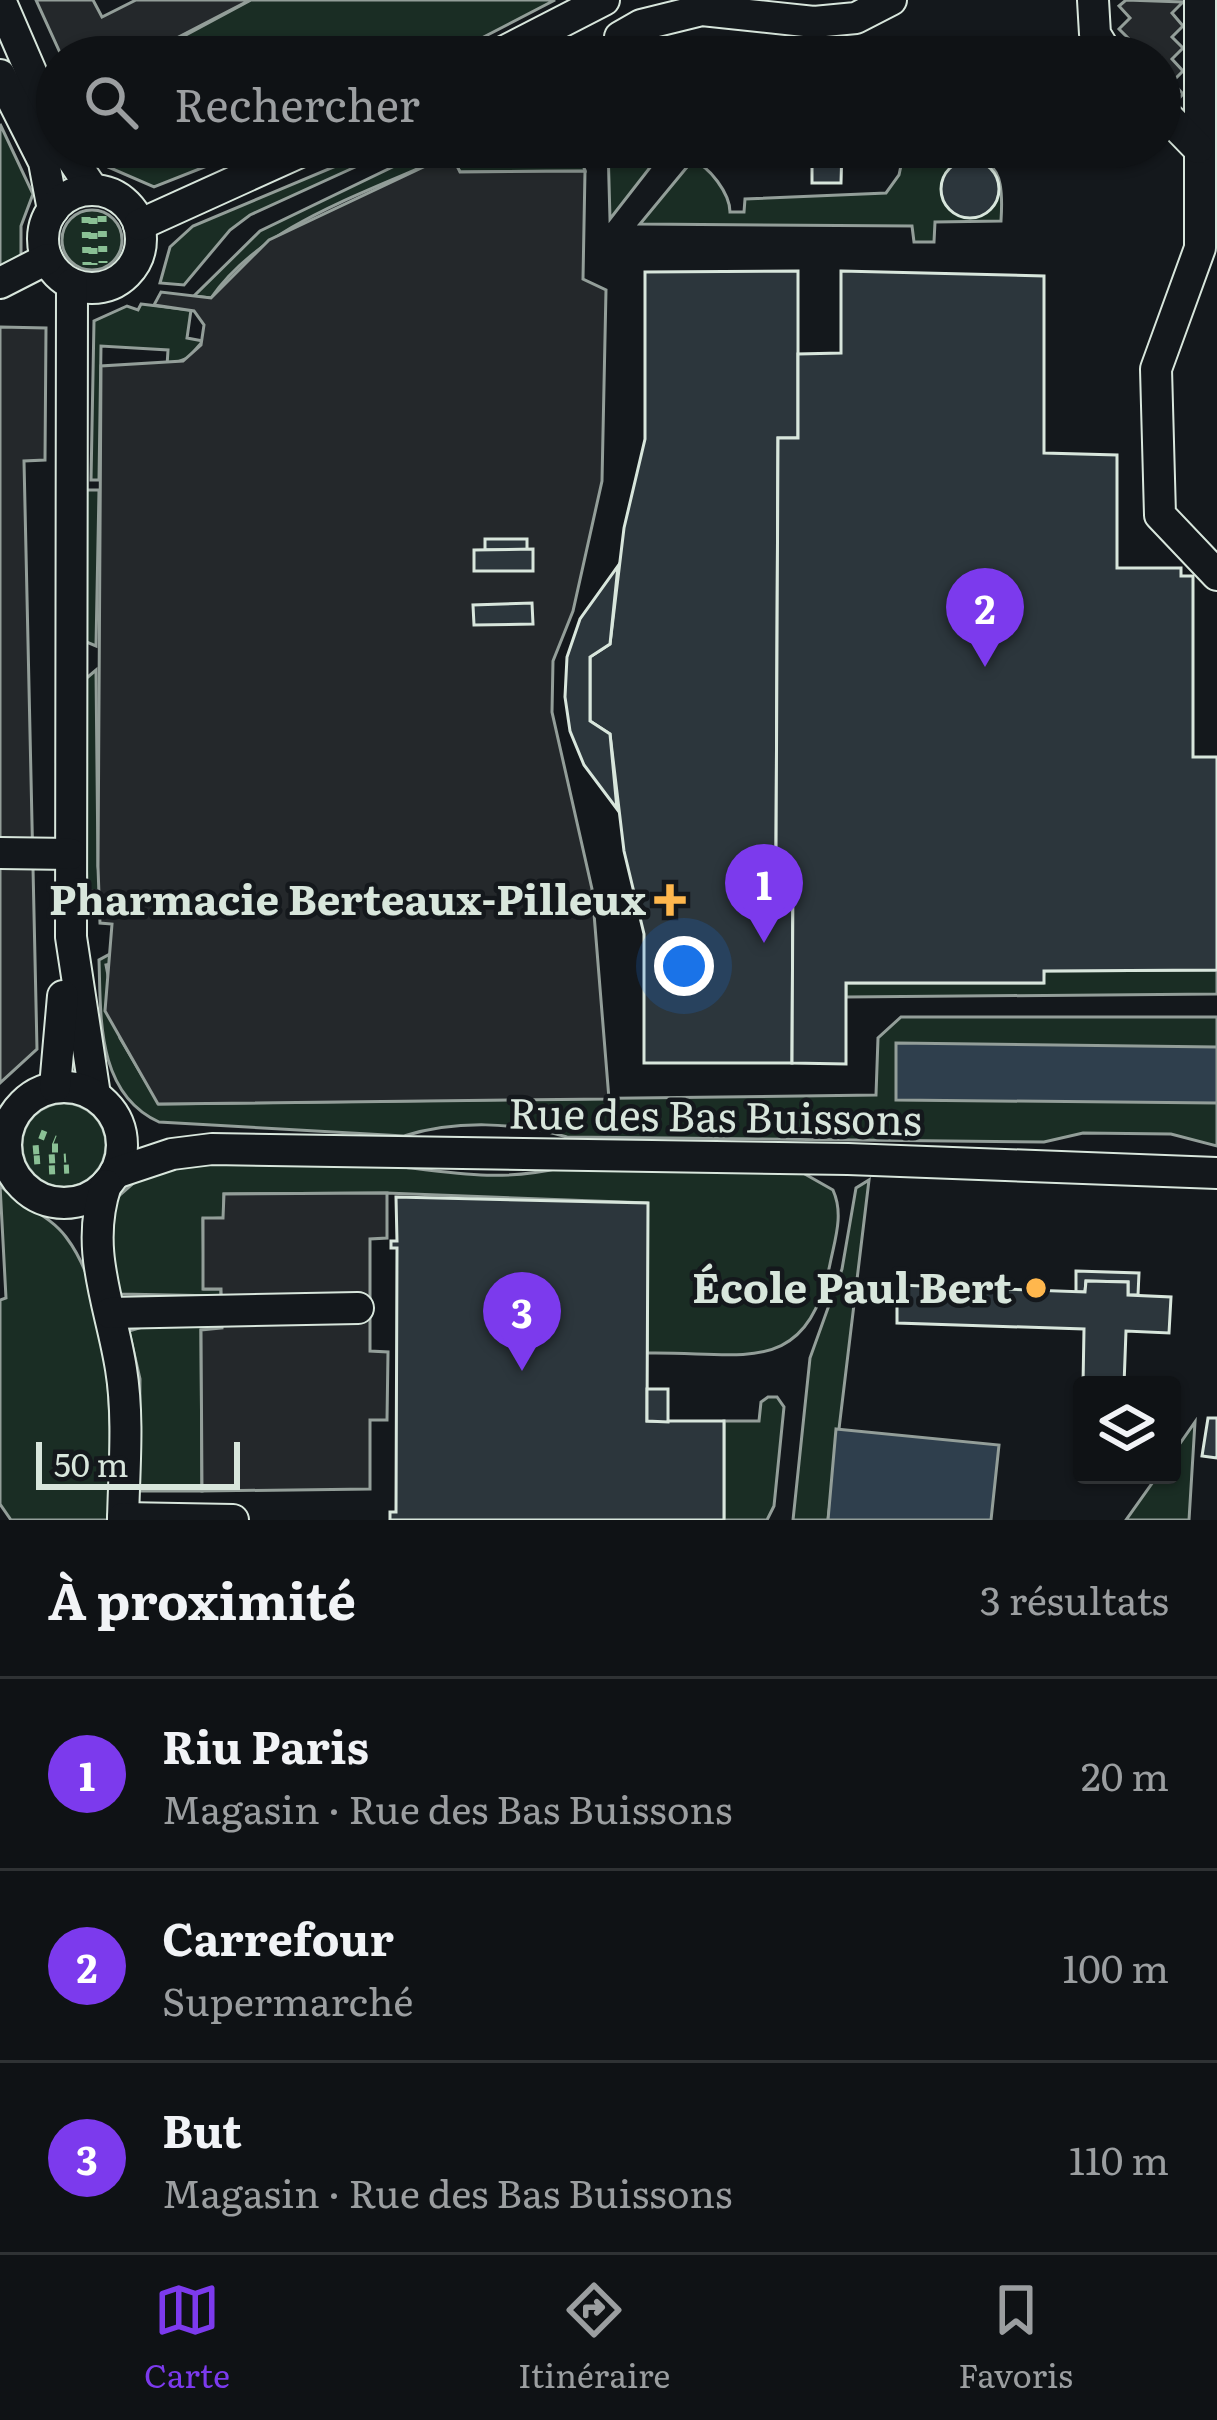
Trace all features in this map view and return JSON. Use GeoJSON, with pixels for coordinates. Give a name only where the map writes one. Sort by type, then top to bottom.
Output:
{"type":"FeatureCollection","features":[{"type":"Feature","properties":{"kind":"street"},"geometry":{"type":"LineString","coordinates":[[0,0],[36,83]]}},
{"type":"Feature","properties":{"kind":"street"},"geometry":{"type":"LineString","coordinates":[[541,36],[604,0]]}},
{"type":"Feature","properties":{"kind":"street"},"geometry":{"type":"LineString","coordinates":[[622,36],[641,25],[707,5],[814,22],[856,18],[891,0]]}},
{"type":"Feature","properties":{"kind":"street"},"geometry":{"type":"LineString","coordinates":[[1094,0],[1096,36]]}},
{"type":"Feature","properties":{"kind":"street"},"geometry":{"type":"LineString","coordinates":[[1200,0],[1200,248],[1156,369],[1160,515],[1217,575]]}},
{"type":"Feature","properties":{"kind":"street"},"geometry":{"type":"LineString","coordinates":[[0,75],[36,146]]}},
{"type":"Feature","properties":{"kind":"street"},"geometry":{"type":"LineString","coordinates":[[1181,131],[1198,148]]}},
{"type":"Feature","properties":{"kind":"street"},"geometry":{"type":"LineString","coordinates":[[45,168],[53,209]]}},
{"type":"Feature","properties":{"kind":"street"},"geometry":{"type":"LineString","coordinates":[[79,168],[94,190]]}},
{"type":"Feature","properties":{"kind":"street"},"geometry":{"type":"LineString","coordinates":[[139,225],[265,168]]}},
{"type":"Feature","properties":{"kind":"street"},"geometry":{"type":"LineString","coordinates":[[94,190],[125,202],[139,225],[138,257],[122,278],[101,288],[72,284],[47,259],[44,231],[53,209],[70,195],[94,190]]}},
{"type":"Feature","properties":{"kind":"street"},"geometry":{"type":"LineString","coordinates":[[0,283],[47,259]]}},
{"type":"Feature","properties":{"kind":"street"},"geometry":{"type":"LineString","coordinates":[[56,1088],[71,937],[72,284]]}},
{"type":"Feature","properties":{"kind":"street"},"geometry":{"type":"LineString","coordinates":[[0,853],[71,854]]}},
{"type":"Feature","properties":{"kind":"street"},"geometry":{"type":"LineString","coordinates":[[71,937],[105,1106],[122,1145],[99,1207],[96,1261],[124,1399],[124,1519],[233,1520]]}},
{"type":"Feature","properties":{"kind":"street"},"geometry":{"type":"LineString","coordinates":[[105,1106],[56,1088],[30,1097],[6,1120],[4,1161],[26,1189],[55,1202],[82,1200],[111,1179]]}},
{"type":"Feature","properties":{"kind":"street","name":"Rue des Bas Buissons"},"geometry":{"type":"LineString","coordinates":[[105,1106],[149,1135],[212,1149]]}},
{"type":"Feature","properties":{"kind":"street","name":"Rue des Bas Buissons"},"geometry":{"type":"LineString","coordinates":[[111,1179],[172,1154],[212,1149],[848,1159],[1217,1173]]}},
{"type":"Feature","properties":{"kind":"street"},"geometry":{"type":"LineString","coordinates":[[55,1202],[96,1261]]}},
{"type":"Feature","properties":{"kind":"street"},"geometry":{"type":"LineString","coordinates":[[110,1312],[358,1308]]}},
{"type":"Feature","properties":{"kind":"green space"},"geometry":{"type":"Polygon","coordinates":[[[251,0],[555,0],[486,36],[184,36],[251,0]]]}},
{"type":"Feature","properties":{"kind":"green space"},"geometry":{"type":"Polygon","coordinates":[[[0,124],[33,194],[21,226],[21,260],[0,272],[0,124]]]}},
{"type":"Feature","properties":{"kind":"green space"},"geometry":{"type":"Polygon","coordinates":[[[110,168],[202,168],[154,187],[110,168]]]}},
{"type":"Feature","properties":{"kind":"green space"},"geometry":{"type":"Polygon","coordinates":[[[331,168],[353,168],[250,215],[230,230],[184,285],[160,283],[170,247],[193,226],[331,168]]]}},
{"type":"Feature","properties":{"kind":"green space"},"geometry":{"type":"Polygon","coordinates":[[[390,168],[418,168],[289,229],[233,272],[211,298],[194,296],[260,231],[390,168]]]}},
{"type":"Feature","properties":{"kind":"green space"},"geometry":{"type":"Polygon","coordinates":[[[458,168],[585,171],[460,172],[458,168]]]}},
{"type":"Feature","properties":{"kind":"green space"},"geometry":{"type":"Polygon","coordinates":[[[609,168],[650,168],[610,219],[609,168]]]}},
{"type":"Feature","properties":{"kind":"green space"},"geometry":{"type":"Polygon","coordinates":[[[686,168],[705,168],[717,181],[730,212],[744,212],[745,199],[886,193],[900,168],[992,168],[1000,184],[1001,221],[935,222],[934,242],[914,242],[912,226],[640,224],[686,168]]]}},
{"type":"Feature","properties":{"kind":"green space"},"geometry":{"type":"Polygon","coordinates":[[[92,210],[113,219],[122,240],[113,261],[92,270],[71,261],[62,240],[71,219],[92,210]]]}},
{"type":"Feature","properties":{"kind":"green space"},"geometry":{"type":"Polygon","coordinates":[[[141,304],[191,310],[187,338],[203,341],[188,358],[167,366],[168,350],[101,346],[99,480],[91,480],[94,321],[127,306],[138,310],[141,304]]]}},
{"type":"Feature","properties":{"kind":"green space"},"geometry":{"type":"Polygon","coordinates":[[[85,490],[99,490],[96,646],[84,641],[85,490]]]}},
{"type":"Feature","properties":{"kind":"green space"},"geometry":{"type":"Polygon","coordinates":[[[96,670],[101,891],[87,891],[82,682],[96,670]]]}},
{"type":"Feature","properties":{"kind":"green space"},"geometry":{"type":"Polygon","coordinates":[[[112,953],[111,964],[106,965],[120,1038],[159,1104],[876,1095],[878,1038],[901,1017],[1217,1017],[1217,1146],[1171,1134],[1083,1133],[1044,1142],[567,1137],[486,1125],[444,1127],[404,1136],[159,1122],[123,1092],[106,1052],[99,960],[112,953]]]}},
{"type":"Feature","properties":{"kind":"green space"},"geometry":{"type":"Polygon","coordinates":[[[1217,970],[1217,994],[846,997],[846,983],[1043,983],[1044,971],[1217,970]]]}},
{"type":"Feature","properties":{"kind":"green space"},"geometry":{"type":"Polygon","coordinates":[[[64,1103],[94,1115],[106,1145],[94,1175],[64,1187],[34,1175],[22,1145],[34,1115],[64,1103]]]}},
{"type":"Feature","properties":{"kind":"green space"},"geometry":{"type":"Polygon","coordinates":[[[178,1164],[347,1164],[482,1175],[560,1168],[803,1173],[833,1190],[838,1227],[819,1301],[805,1327],[787,1343],[740,1355],[647,1353],[647,1203],[386,1193],[224,1194],[224,1218],[203,1219],[204,1289],[221,1289],[221,1296],[120,1294],[110,1259],[114,1200],[138,1179],[178,1164]]]}},
{"type":"Feature","properties":{"kind":"green space"},"geometry":{"type":"Polygon","coordinates":[[[869,1180],[828,1520],[793,1520],[810,1358],[842,1269],[856,1188],[869,1180]]]}},
{"type":"Feature","properties":{"kind":"green space"},"geometry":{"type":"Polygon","coordinates":[[[0,1185],[66,1237],[83,1265],[94,1298],[107,1373],[110,1520],[11,1520],[0,1504],[0,1300],[6,1298],[0,1185]]]}},
{"type":"Feature","properties":{"kind":"green space"},"geometry":{"type":"Polygon","coordinates":[[[222,1323],[222,1329],[201,1330],[202,1491],[139,1491],[140,1379],[129,1331],[149,1325],[222,1323]]]}},
{"type":"Feature","properties":{"kind":"green space"},"geometry":{"type":"Polygon","coordinates":[[[777,1397],[784,1407],[774,1506],[767,1520],[724,1520],[724,1421],[759,1421],[761,1402],[777,1397]]]}},
{"type":"Feature","properties":{"kind":"green space"},"geometry":{"type":"Polygon","coordinates":[[[1195,1422],[1189,1520],[1126,1520],[1152,1484],[1181,1484],[1181,1442],[1195,1422]]]}},
{"type":"Feature","properties":{"kind":"shaded area"},"geometry":{"type":"Polygon","coordinates":[[[36,0],[93,0],[102,17],[136,0],[250,0],[181,36],[52,36],[36,0]]]}},
{"type":"Feature","properties":{"kind":"shaded area"},"geometry":{"type":"Polygon","coordinates":[[[1126,0],[1183,2],[1172,13],[1183,26],[1173,36],[1126,36],[1119,29],[1130,18],[1119,6],[1126,0]]]}},
{"type":"Feature","properties":{"kind":"shaded area"},"geometry":{"type":"Polygon","coordinates":[[[421,168],[585,171],[583,279],[606,290],[602,481],[573,611],[553,661],[552,712],[592,889],[609,1099],[158,1104],[105,1011],[112,924],[100,923],[98,867],[101,366],[183,361],[201,345],[204,325],[194,311],[154,305],[161,292],[211,298],[269,240],[421,168]]]}},
{"type":"Feature","properties":{"kind":"shaded area"},"geometry":{"type":"Polygon","coordinates":[[[0,327],[46,328],[45,460],[24,461],[37,1049],[0,1083],[0,327]]]}},
{"type":"Feature","properties":{"kind":"shaded area"},"geometry":{"type":"Polygon","coordinates":[[[387,1193],[387,1238],[370,1239],[370,1351],[388,1352],[387,1420],[370,1420],[370,1489],[202,1491],[201,1330],[222,1328],[221,1289],[203,1289],[203,1218],[223,1218],[224,1194],[387,1193]]]}},
{"type":"Feature","properties":{"kind":"water"},"geometry":{"type":"Polygon","coordinates":[[[896,1043],[1217,1047],[1217,1103],[896,1100],[896,1043]]]}},
{"type":"Feature","properties":{"kind":"water"},"geometry":{"type":"Polygon","coordinates":[[[836,1429],[999,1445],[991,1520],[828,1520],[836,1429]]]}},
{"type":"Feature","properties":{"kind":"building"},"geometry":{"type":"Polygon","coordinates":[[[812,168],[841,168],[841,183],[812,183],[812,168]]]}},
{"type":"Feature","properties":{"kind":"building"},"geometry":{"type":"Polygon","coordinates":[[[949,168],[991,168],[997,178],[997,200],[981,216],[959,216],[943,200],[943,178],[949,168]]]}},
{"type":"Feature","properties":{"kind":"building"},"geometry":{"type":"Polygon","coordinates":[[[798,271],[798,438],[778,438],[776,855],[782,854],[782,876],[793,876],[792,1063],[644,1063],[644,934],[624,851],[610,734],[590,721],[590,657],[610,644],[624,528],[645,439],[645,272],[798,271]]]}},
{"type":"Feature","properties":{"kind":"building"},"geometry":{"type":"Polygon","coordinates":[[[841,271],[1044,276],[1044,453],[1117,455],[1117,568],[1181,568],[1181,576],[1193,576],[1193,757],[1217,757],[1217,970],[1044,971],[1044,983],[846,983],[846,1064],[792,1063],[793,876],[782,876],[782,854],[776,855],[778,438],[798,438],[798,354],[841,353],[841,271]]]}},
{"type":"Feature","properties":{"kind":"building"},"geometry":{"type":"Polygon","coordinates":[[[485,539],[527,539],[527,550],[485,550],[485,539]]]}},
{"type":"Feature","properties":{"kind":"building"},"geometry":{"type":"Polygon","coordinates":[[[533,549],[533,571],[474,571],[474,550],[533,549]]]}},
{"type":"Feature","properties":{"kind":"building"},"geometry":{"type":"Polygon","coordinates":[[[618,566],[610,644],[590,657],[590,721],[610,734],[617,809],[584,765],[570,731],[565,697],[567,657],[580,619],[618,566]]]}},
{"type":"Feature","properties":{"kind":"building"},"geometry":{"type":"Polygon","coordinates":[[[532,603],[533,624],[474,625],[473,605],[532,603]]]}},
{"type":"Feature","properties":{"kind":"building"},"geometry":{"type":"Polygon","coordinates":[[[396,1197],[648,1203],[647,1421],[724,1421],[724,1520],[390,1520],[390,1512],[396,1512],[397,1248],[391,1248],[391,1241],[397,1241],[396,1197]]]}},
{"type":"Feature","properties":{"kind":"building"},"geometry":{"type":"Polygon","coordinates":[[[1076,1271],[1139,1273],[1138,1295],[1128,1295],[1128,1282],[1086,1281],[1085,1292],[1076,1292],[1076,1271]]]}},
{"type":"Feature","properties":{"kind":"building"},"geometry":{"type":"Polygon","coordinates":[[[1086,1281],[1128,1282],[1128,1295],[1171,1297],[1169,1333],[1126,1331],[1124,1376],[1083,1376],[1084,1329],[897,1323],[897,1285],[1085,1292],[1086,1281]]]}},
{"type":"Feature","properties":{"kind":"building"},"geometry":{"type":"Polygon","coordinates":[[[647,1389],[668,1389],[668,1422],[647,1421],[647,1389]]]}},
{"type":"Feature","properties":{"kind":"building"},"geometry":{"type":"Polygon","coordinates":[[[1208,1418],[1217,1418],[1217,1458],[1202,1456],[1208,1418]]]}},
{"type":"Feature","properties":{"kind":"hedge"},"geometry":{"type":"LineString","coordinates":[[102,216],[103,263]]}},
{"type":"Feature","properties":{"kind":"hedge"},"geometry":{"type":"LineString","coordinates":[[86,217],[87,265]]}},
{"type":"Feature","properties":{"kind":"hedge"},"geometry":{"type":"LineString","coordinates":[[93,218],[93,265]]}},
{"type":"Feature","properties":{"kind":"hedge"},"geometry":{"type":"LineString","coordinates":[[40,1134],[55,1140]]}},
{"type":"Feature","properties":{"kind":"hedge"},"geometry":{"type":"LineString","coordinates":[[52,1148],[64,1148]]}},
{"type":"Feature","properties":{"kind":"hedge"},"geometry":{"type":"LineString","coordinates":[[33,1150],[46,1149]]}},
{"type":"Feature","properties":{"kind":"hedge"},"geometry":{"type":"LineString","coordinates":[[34,1160],[66,1158]]}},
{"type":"Feature","properties":{"kind":"hedge"},"geometry":{"type":"LineString","coordinates":[[49,1170],[69,1169]]}},
{"type":"Feature","properties":{"kind":"place","name":"Carrefour"},"geometry":{"type":"Point","coordinates":[985,667]}},
{"type":"Feature","properties":{"kind":"place","name":"Pharmacie Berteaux-Pilleux"},"geometry":{"type":"Point","coordinates":[670,900]}},
{"type":"Feature","properties":{"kind":"place","name":"Riu Paris"},"geometry":{"type":"Point","coordinates":[764,943]}},
{"type":"Feature","properties":{"kind":"place","name":"École Paul Bert"},"geometry":{"type":"Point","coordinates":[1036,1288]}},
{"type":"Feature","properties":{"kind":"place","name":"But"},"geometry":{"type":"Point","coordinates":[522,1371]}}]}
